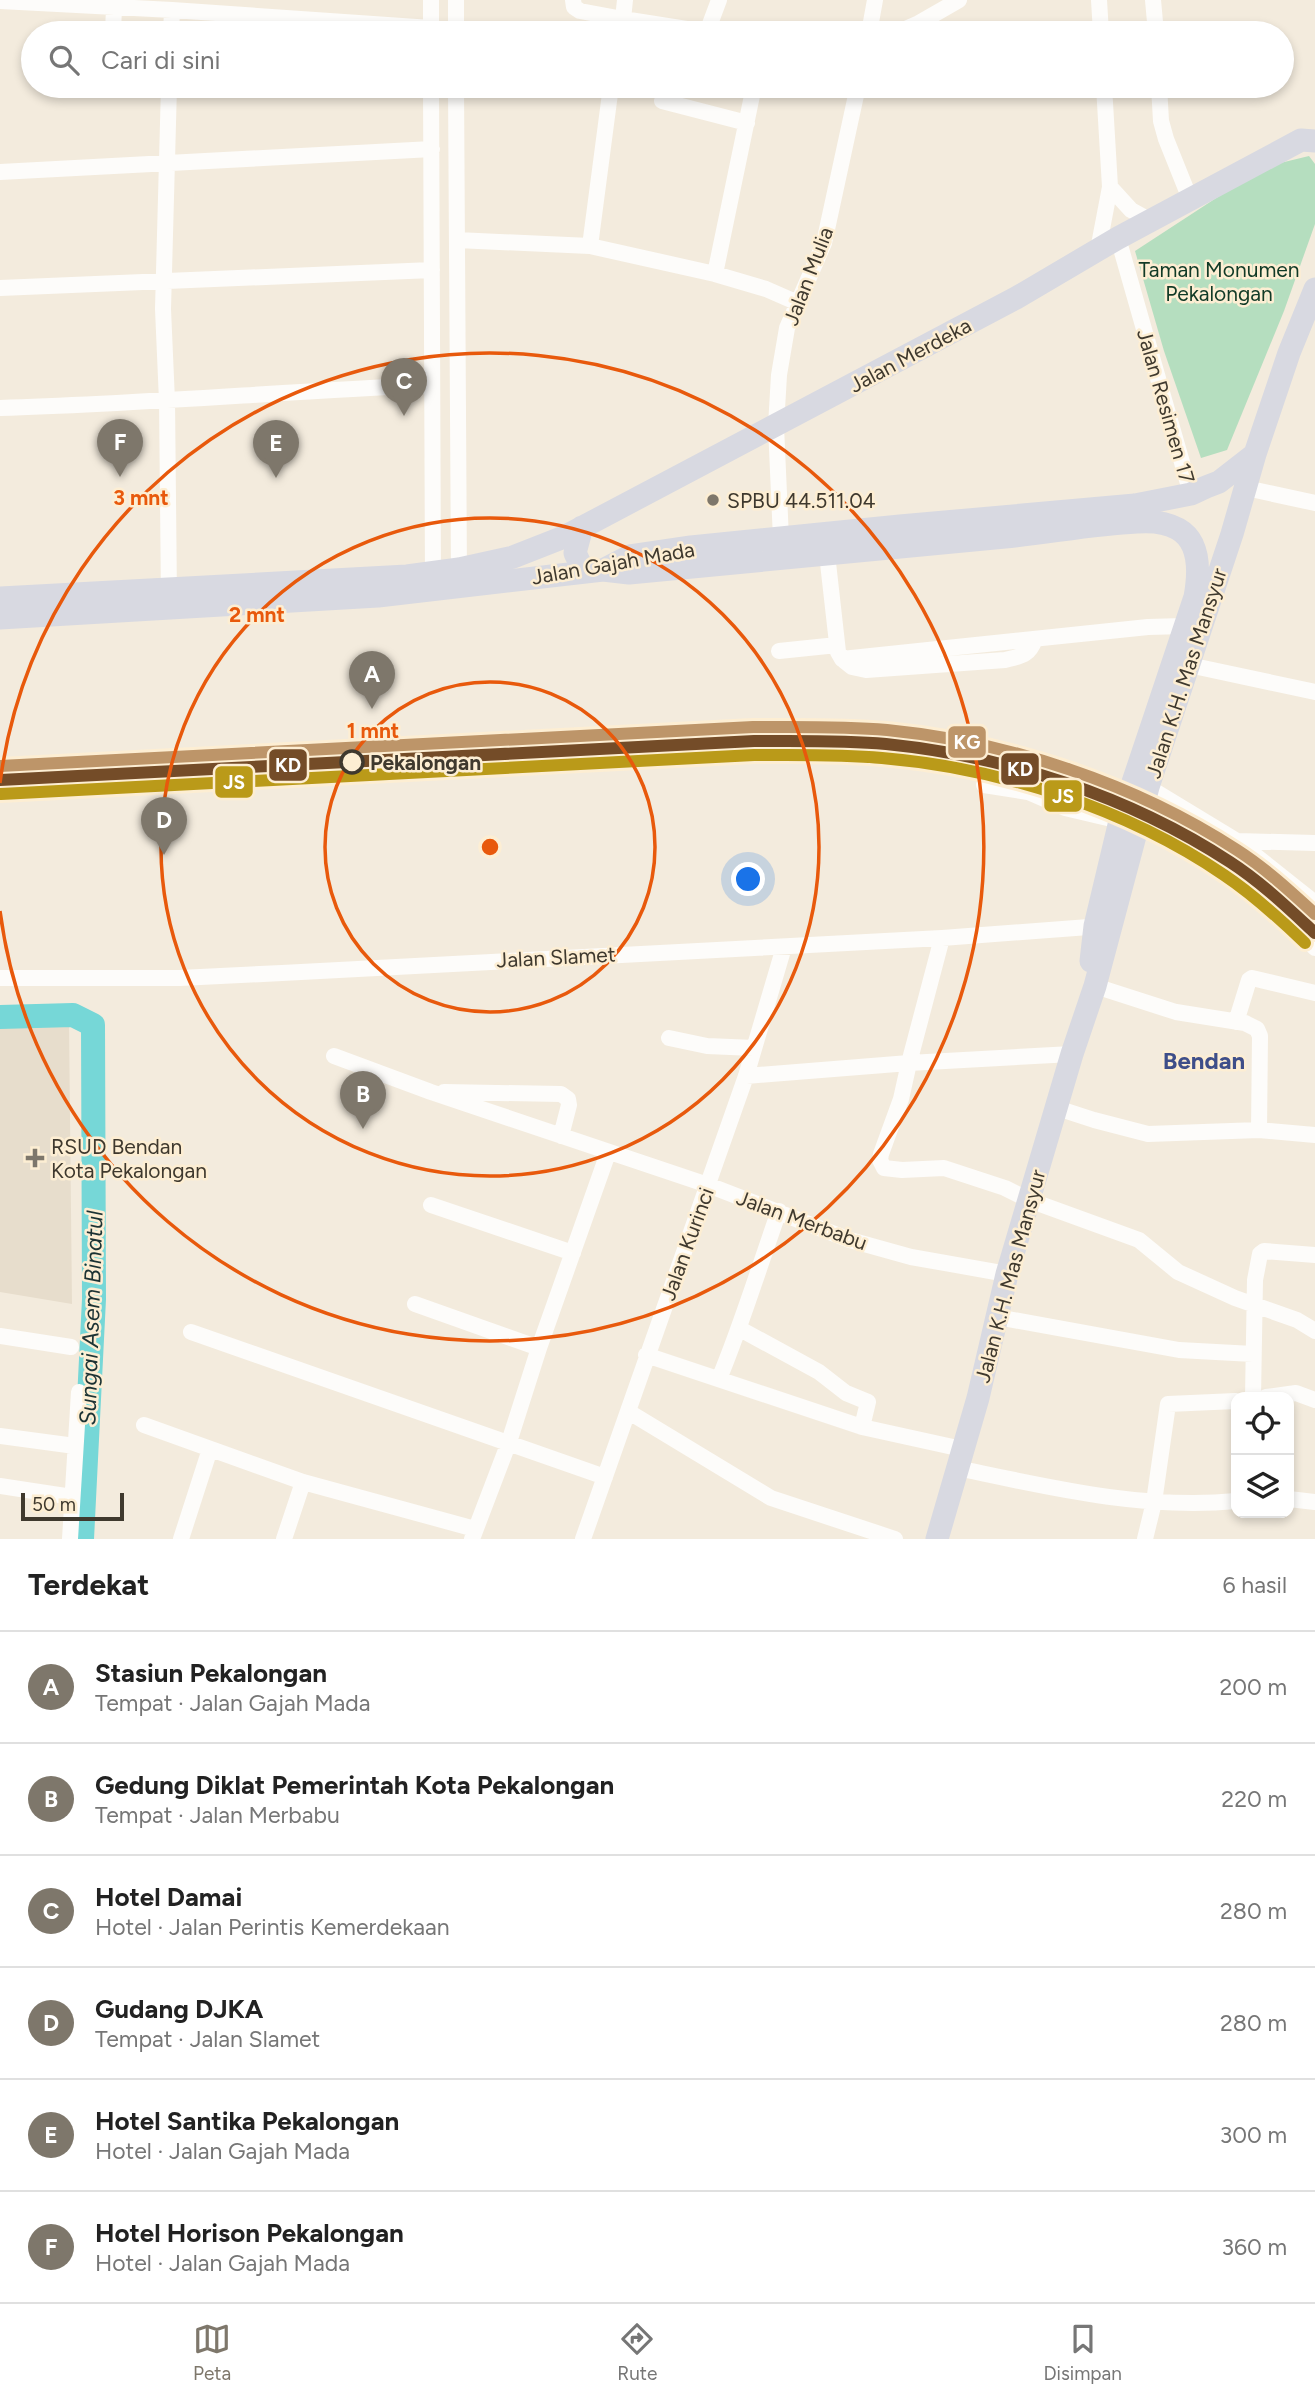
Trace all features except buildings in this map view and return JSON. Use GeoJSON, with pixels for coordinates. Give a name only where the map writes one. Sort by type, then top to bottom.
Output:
{"type":"FeatureCollection","features":[{"type":"Feature","properties":{"kind":"highway","name":"Jalan Merdeka"},"geometry":{"type":"LineString","coordinates":[[513,557],[582,527],[776,426],[1016,298],[1190,199],[1308,141]]}},
{"type":"Feature","properties":{"kind":"highway","name":"Jalan K.H. Mas Mansyur"},"geometry":{"type":"LineString","coordinates":[[1129,825],[1148,787],[1255,454],[1289,353],[1315,289]]}},
{"type":"Feature","properties":{"kind":"highway","name":"Jalan Gajah Mada"},"geometry":{"type":"LineString","coordinates":[[0,618],[169,599],[594,571],[629,556],[691,547],[900,526],[1092,518],[1135,505],[1191,494],[1219,482],[1255,454]]}},
{"type":"Feature","properties":{"kind":"highway","name":"Jalan K.H. Mas Mansyur"},"geometry":{"type":"LineString","coordinates":[[1085,1013],[1103,926],[1129,825],[1184,625],[1195,597],[1197,582],[1196,558],[1192,544],[1184,533],[1176,528],[1164,523],[1092,518]]}},
{"type":"Feature","properties":{"kind":"highway"},"geometry":{"type":"LineString","coordinates":[[582,527],[575,553],[594,571],[629,573],[827,554],[1092,518]]}},
{"type":"Feature","properties":{"kind":"highway","name":"Jalan Gajah Mada"},"geometry":{"type":"LineString","coordinates":[[459,578],[513,557]]}},
{"type":"Feature","properties":{"kind":"highway","name":"Jalan Gajah Mada"},"geometry":{"type":"LineString","coordinates":[[0,598],[169,599]]}},
{"type":"Feature","properties":{"kind":"highway","name":"Jalan K.H. Mas Mansyur"},"geometry":{"type":"LineString","coordinates":[[937,1539],[978,1398],[1007,1274],[1072,1054],[1095,986],[1103,926]]}},
{"type":"Feature","properties":{"kind":"street"},"geometry":{"type":"LineString","coordinates":[[431,0],[431,21]]}},
{"type":"Feature","properties":{"kind":"street"},"geometry":{"type":"LineString","coordinates":[[456,0],[456,21]]}},
{"type":"Feature","properties":{"kind":"street"},"geometry":{"type":"LineString","coordinates":[[573,0],[574,7],[580,11],[607,21]]}},
{"type":"Feature","properties":{"kind":"street"},"geometry":{"type":"LineString","coordinates":[[622,21],[625,0]]}},
{"type":"Feature","properties":{"kind":"street"},"geometry":{"type":"LineString","coordinates":[[713,21],[719,0]]}},
{"type":"Feature","properties":{"kind":"street"},"geometry":{"type":"LineString","coordinates":[[872,21],[876,0]]}},
{"type":"Feature","properties":{"kind":"street"},"geometry":{"type":"LineString","coordinates":[[922,21],[959,0]]}},
{"type":"Feature","properties":{"kind":"street"},"geometry":{"type":"LineString","coordinates":[[1099,0],[1100,21]]}},
{"type":"Feature","properties":{"kind":"street"},"geometry":{"type":"LineString","coordinates":[[1153,0],[1155,21]]}},
{"type":"Feature","properties":{"kind":"street"},"geometry":{"type":"LineString","coordinates":[[0,1],[172,10],[308,21]]}},
{"type":"Feature","properties":{"kind":"street"},"geometry":{"type":"LineString","coordinates":[[113,21],[114,8]]}},
{"type":"Feature","properties":{"kind":"street"},"geometry":{"type":"LineString","coordinates":[[172,10],[172,21]]}},
{"type":"Feature","properties":{"kind":"street"},"geometry":{"type":"LineString","coordinates":[[169,98],[163,309],[169,599]]}},
{"type":"Feature","properties":{"kind":"street"},"geometry":{"type":"LineString","coordinates":[[431,98],[433,582]]}},
{"type":"Feature","properties":{"kind":"street"},"geometry":{"type":"LineString","coordinates":[[456,98],[459,578]]}},
{"type":"Feature","properties":{"kind":"street"},"geometry":{"type":"LineString","coordinates":[[590,246],[609,98]]}},
{"type":"Feature","properties":{"kind":"street"},"geometry":{"type":"LineString","coordinates":[[715,274],[752,98]]}},
{"type":"Feature","properties":{"kind":"street","name":"Jalan Mulia"},"geometry":{"type":"LineString","coordinates":[[781,539],[776,426],[779,374],[787,328],[824,243],[855,98]]}},
{"type":"Feature","properties":{"kind":"street"},"geometry":{"type":"LineString","coordinates":[[1105,98],[1110,187],[1108,244]]}},
{"type":"Feature","properties":{"kind":"street"},"geometry":{"type":"LineString","coordinates":[[1160,98],[1161,121],[1166,139],[1190,199]]}},
{"type":"Feature","properties":{"kind":"street"},"geometry":{"type":"LineString","coordinates":[[662,101],[747,123]]}},
{"type":"Feature","properties":{"kind":"street"},"geometry":{"type":"LineString","coordinates":[[0,172],[432,149]]}},
{"type":"Feature","properties":{"kind":"street"},"geometry":{"type":"LineString","coordinates":[[1110,187],[1131,211],[1152,221]]}},
{"type":"Feature","properties":{"kind":"street"},"geometry":{"type":"LineString","coordinates":[[457,240],[590,246],[715,274],[766,289],[798,303]]}},
{"type":"Feature","properties":{"kind":"street","name":"Jalan Resimen 17"},"geometry":{"type":"LineString","coordinates":[[1108,244],[1191,494]]}},
{"type":"Feature","properties":{"kind":"street"},"geometry":{"type":"LineString","coordinates":[[0,288],[432,270]]}},
{"type":"Feature","properties":{"kind":"street"},"geometry":{"type":"LineString","coordinates":[[0,408],[167,401],[298,390],[432,385]]}},
{"type":"Feature","properties":{"kind":"street"},"geometry":{"type":"LineString","coordinates":[[1246,488],[1315,503]]}},
{"type":"Feature","properties":{"kind":"street"},"geometry":{"type":"LineString","coordinates":[[827,554],[840,652]]}},
{"type":"Feature","properties":{"kind":"street"},"geometry":{"type":"LineString","coordinates":[[779,652],[840,652],[1035,639],[1184,625]]}},
{"type":"Feature","properties":{"kind":"street"},"geometry":{"type":"LineString","coordinates":[[1189,665],[1315,692]]}},
{"type":"Feature","properties":{"kind":"street"},"geometry":{"type":"LineString","coordinates":[[984,785],[1027,792],[1065,808],[1129,825],[1175,842],[1227,870],[1249,886],[1315,948]]}},
{"type":"Feature","properties":{"kind":"street"},"geometry":{"type":"LineString","coordinates":[[1148,787],[1237,841],[1315,903]]}},
{"type":"Feature","properties":{"kind":"street"},"geometry":{"type":"LineString","coordinates":[[1237,841],[1315,843]]}},
{"type":"Feature","properties":{"kind":"street","name":"Jalan Slamet"},"geometry":{"type":"LineString","coordinates":[[0,978],[180,978],[784,947],[1103,926]]}},
{"type":"Feature","properties":{"kind":"street"},"geometry":{"type":"LineString","coordinates":[[942,938],[901,1100],[881,1154],[881,1166],[893,1170],[944,1168],[1004,1188],[1029,1200],[1139,1240],[1178,1272],[1212,1289],[1297,1320],[1315,1331]]}},
{"type":"Feature","properties":{"kind":"street","name":"Jalan Kurinci"},"geometry":{"type":"LineString","coordinates":[[583,1539],[746,1076],[784,947]]}},
{"type":"Feature","properties":{"kind":"street"},"geometry":{"type":"LineString","coordinates":[[1236,1022],[1249,980],[1252,978],[1315,993]]}},
{"type":"Feature","properties":{"kind":"street"},"geometry":{"type":"LineString","coordinates":[[1095,986],[1176,1012],[1252,1026],[1259,1034],[1259,1130]]}},
{"type":"Feature","properties":{"kind":"street"},"geometry":{"type":"LineString","coordinates":[[669,1038],[707,1046],[754,1048]]}},
{"type":"Feature","properties":{"kind":"street"},"geometry":{"type":"LineString","coordinates":[[746,1076],[1072,1054]]}},
{"type":"Feature","properties":{"kind":"street","name":"Jalan Merbabu"},"geometry":{"type":"LineString","coordinates":[[334,1056],[430,1092],[708,1185],[850,1240],[911,1257],[1007,1274]]}},
{"type":"Feature","properties":{"kind":"street","name":"Jalan Merbabu"},"geometry":{"type":"LineString","coordinates":[[430,1092],[561,1094],[568,1099],[569,1105],[561,1136]]}},
{"type":"Feature","properties":{"kind":"street"},"geometry":{"type":"LineString","coordinates":[[1057,1108],[1148,1134],[1259,1130],[1315,1135]]}},
{"type":"Feature","properties":{"kind":"street"},"geometry":{"type":"LineString","coordinates":[[145,1425],[303,1482],[474,1534],[509,1442],[608,1153]]}},
{"type":"Feature","properties":{"kind":"street"},"geometry":{"type":"LineString","coordinates":[[431,1205],[573,1253]]}},
{"type":"Feature","properties":{"kind":"street"},"geometry":{"type":"LineString","coordinates":[[719,1379],[740,1329],[752,1285],[779,1211]]}},
{"type":"Feature","properties":{"kind":"street"},"geometry":{"type":"LineString","coordinates":[[1253,1392],[1255,1280],[1260,1254],[1264,1251],[1315,1255]]}},
{"type":"Feature","properties":{"kind":"street"},"geometry":{"type":"LineString","coordinates":[[415,1304],[539,1348]]}},
{"type":"Feature","properties":{"kind":"street"},"geometry":{"type":"LineString","coordinates":[[997,1317],[1179,1350],[1253,1354]]}},
{"type":"Feature","properties":{"kind":"street"},"geometry":{"type":"LineString","coordinates":[[740,1329],[819,1372],[846,1393],[868,1402],[862,1427]]}},
{"type":"Feature","properties":{"kind":"street"},"geometry":{"type":"LineString","coordinates":[[191,1332],[604,1477]]}},
{"type":"Feature","properties":{"kind":"street"},"geometry":{"type":"LineString","coordinates":[[0,1336],[71,1347]]}},
{"type":"Feature","properties":{"kind":"street"},"geometry":{"type":"LineString","coordinates":[[646,1356],[960,1459],[1082,1493],[1154,1502],[1231,1502]]}},
{"type":"Feature","properties":{"kind":"street"},"geometry":{"type":"LineString","coordinates":[[70,1539],[79,1392]]}},
{"type":"Feature","properties":{"kind":"street"},"geometry":{"type":"LineString","coordinates":[[1294,1393],[1315,1400]]}},
{"type":"Feature","properties":{"kind":"street"},"geometry":{"type":"LineString","coordinates":[[1145,1539],[1154,1502],[1168,1404],[1231,1401]]}},
{"type":"Feature","properties":{"kind":"street"},"geometry":{"type":"LineString","coordinates":[[629,1412],[771,1498],[895,1539]]}},
{"type":"Feature","properties":{"kind":"street"},"geometry":{"type":"LineString","coordinates":[[0,1436],[75,1446]]}},
{"type":"Feature","properties":{"kind":"street"},"geometry":{"type":"LineString","coordinates":[[181,1539],[210,1449]]}},
{"type":"Feature","properties":{"kind":"street"},"geometry":{"type":"LineString","coordinates":[[284,1539],[303,1482]]}},
{"type":"Feature","properties":{"kind":"street"},"geometry":{"type":"LineString","coordinates":[[0,1486],[72,1497]]}},
{"type":"Feature","properties":{"kind":"street"},"geometry":{"type":"LineString","coordinates":[[1294,1500],[1315,1502]]}},
{"type":"Feature","properties":{"kind":"shaded area","name":"RSUD Bendan Kota Pekalongan"},"geometry":{"type":"Polygon","coordinates":[[[69,1024],[72,1304],[0,1292],[0,1025],[69,1024]]]}},
{"type":"Feature","properties":{"kind":"green space","name":"Taman Monumen Pekalongan"},"geometry":{"type":"Polygon","coordinates":[[[1309,156],[1315,164],[1315,224],[1284,311],[1227,450],[1201,458],[1164,351],[1135,251],[1230,189],[1276,164],[1309,156]]]}},
{"type":"Feature","properties":{"kind":"waterway","name":"Sungai Asem Binatul"},"geometry":{"type":"LineString","coordinates":[[0,1017],[73,1015],[93,1025],[94,1299],[82,1539]]}},
{"type":"Feature","properties":{"kind":"transit line","name":"KG"},"geometry":{"type":"LineString","coordinates":[[0,766],[753,727],[887,730],[979,744],[1069,769],[1113,786],[1197,826],[1237,850],[1287,888],[1315,914]]}},
{"type":"Feature","properties":{"kind":"transit line","name":"KD"},"geometry":{"type":"LineString","coordinates":[[0,780],[754,741],[886,744],[976,758],[1021,769],[1065,783],[1151,817],[1230,862],[1315,933]]}},
{"type":"Feature","properties":{"kind":"transit line","name":"JS"},"geometry":{"type":"LineString","coordinates":[[1,794],[754,755],[834,755],[927,763],[971,771],[1060,795],[1146,830],[1224,875],[1305,943]]}},
{"type":"Feature","properties":{"kind":"place","name":"Hotel Damai"},"geometry":{"type":"Point","coordinates":[404,416]}},
{"type":"Feature","properties":{"kind":"place","name":"Hotel Horison Pekalongan"},"geometry":{"type":"Point","coordinates":[120,477]}},
{"type":"Feature","properties":{"kind":"place","name":"Hotel Santika Pekalongan"},"geometry":{"type":"Point","coordinates":[276,478]}},
{"type":"Feature","properties":{"kind":"place","name":"SPBU 44.511.04"},"geometry":{"type":"Point","coordinates":[713,500]}},
{"type":"Feature","properties":{"kind":"place","name":"Stasiun Pekalongan"},"geometry":{"type":"Point","coordinates":[372,709]}},
{"type":"Feature","properties":{"kind":"place","name":"Pekalongan"},"geometry":{"type":"Point","coordinates":[352,762]}},
{"type":"Feature","properties":{"kind":"place","name":"Gudang DJKA"},"geometry":{"type":"Point","coordinates":[164,855]}},
{"type":"Feature","properties":{"kind":"place","name":"Gedung Diklat Pemerintah Kota Pekalongan"},"geometry":{"type":"Point","coordinates":[363,1129]}},
{"type":"Feature","properties":{"kind":"place","name":"RSUD Bendan Kota Pekalongan"},"geometry":{"type":"Point","coordinates":[35,1158]}},
{"type":"Feature","properties":{"kind":"district","name":"Bendan"},"geometry":{"type":"Point","coordinates":[1204,1060]}}]}
